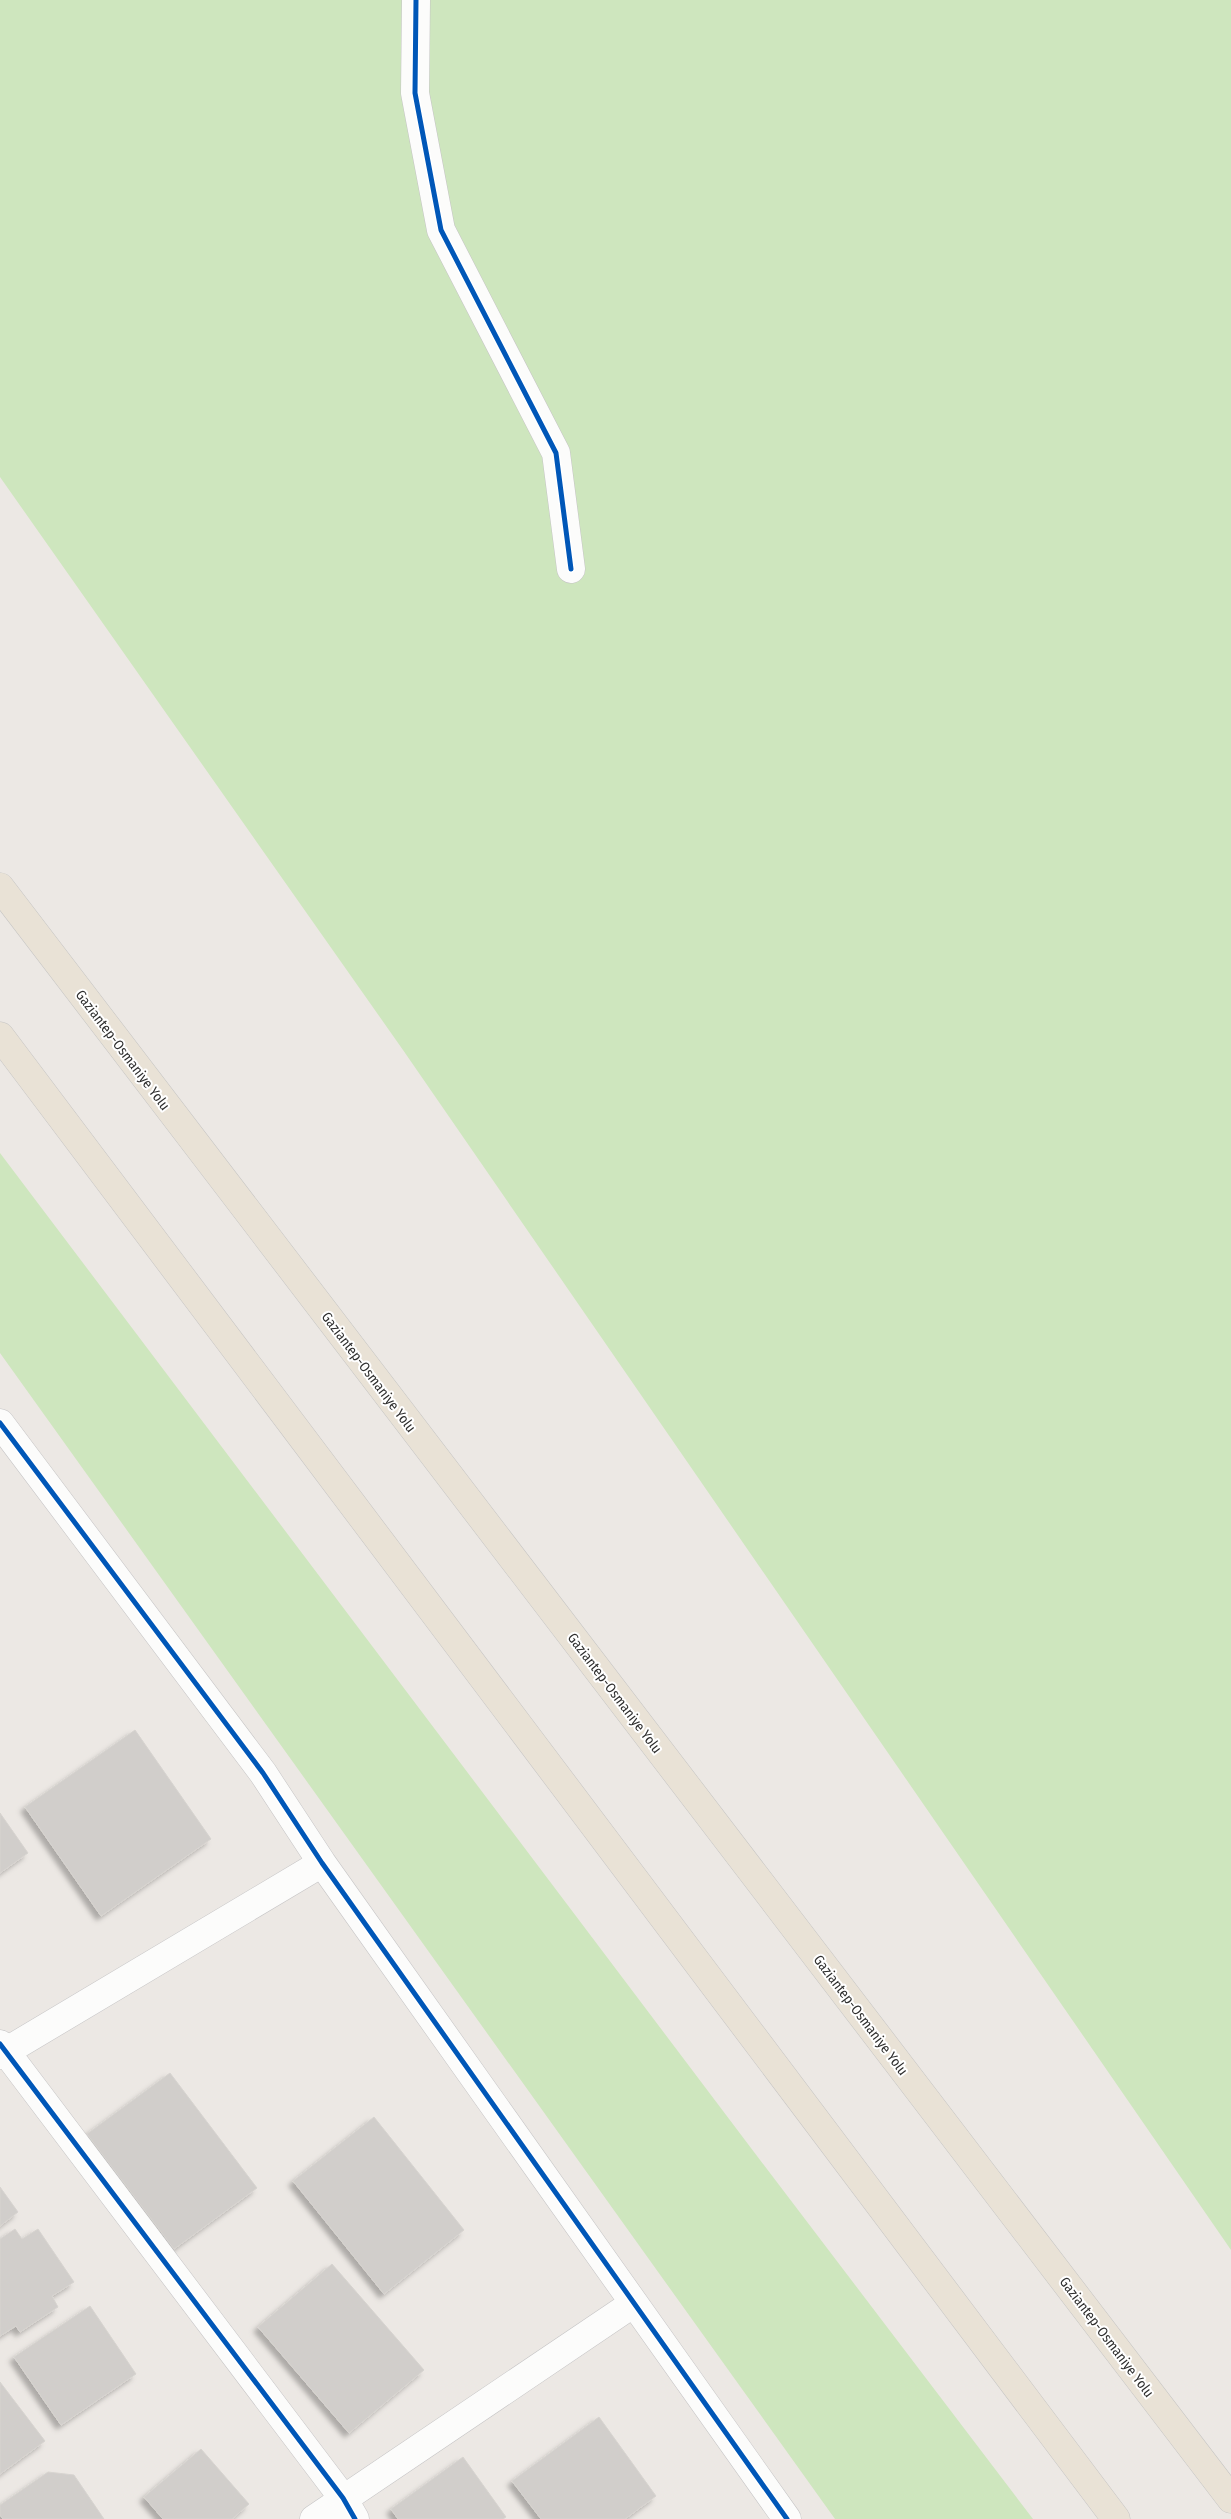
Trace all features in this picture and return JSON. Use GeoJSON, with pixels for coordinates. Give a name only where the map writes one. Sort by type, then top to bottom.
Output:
{"type":"FeatureCollection","features":[{"type":"Feature","properties":{"kind":"highway","name":"Gaziantep-Osmaniye Yolu"},"geometry":{"type":"LineString","coordinates":[[0,887],[1231,2499]]}},
{"type":"Feature","properties":{"kind":"highway"},"geometry":{"type":"LineString","coordinates":[[0,1036],[1116,2519]]}},
{"type":"Feature","properties":{"kind":"street"},"geometry":{"type":"LineString","coordinates":[[416,0],[415,93],[441,230],[556,453],[571,568]]}},
{"type":"Feature","properties":{"kind":"street"},"geometry":{"type":"LineString","coordinates":[[0,1423],[263,1774],[322,1863],[788,2519]]}},
{"type":"Feature","properties":{"kind":"street"},"geometry":{"type":"LineString","coordinates":[[322,1863],[2,2050],[349,2508]]}},
{"type":"Feature","properties":{"kind":"street"},"geometry":{"type":"LineString","coordinates":[[314,2519],[349,2508],[634,2303]]}},
{"type":"Feature","properties":{"kind":"green space"},"geometry":{"type":"Polygon","coordinates":[[[0,0],[1231,0],[1231,2250],[403,1050],[0,477],[0,0]]]}},
{"type":"Feature","properties":{"kind":"green space"},"geometry":{"type":"Polygon","coordinates":[[[0,1153],[1033,2519],[835,2519],[0,1353],[0,1153]]]}},
{"type":"Feature","properties":{"kind":"building"},"geometry":{"type":"Polygon","coordinates":[[[135,1730],[211,1839],[101,1916],[25,1807],[135,1730]]]}},
{"type":"Feature","properties":{"kind":"building"},"geometry":{"type":"Polygon","coordinates":[[[0,1813],[28,1853],[0,1873],[0,1813]]]}},
{"type":"Feature","properties":{"kind":"building"},"geometry":{"type":"Polygon","coordinates":[[[170,2073],[257,2188],[174,2249],[87,2134],[170,2073]]]}},
{"type":"Feature","properties":{"kind":"building"},"geometry":{"type":"Polygon","coordinates":[[[374,2117],[464,2230],[384,2294],[293,2181],[374,2117]]]}},
{"type":"Feature","properties":{"kind":"building"},"geometry":{"type":"Polygon","coordinates":[[[0,2187],[18,2212],[0,2226],[0,2187]]]}},
{"type":"Feature","properties":{"kind":"building"},"geometry":{"type":"Polygon","coordinates":[[[15,2229],[22,2239],[38,2229],[74,2282],[52,2296],[58,2307],[20,2332],[16,2326],[0,2336],[0,2239],[15,2229]]]}},
{"type":"Feature","properties":{"kind":"building"},"geometry":{"type":"Polygon","coordinates":[[[332,2264],[424,2370],[349,2433],[258,2327],[332,2264]]]}},
{"type":"Feature","properties":{"kind":"building"},"geometry":{"type":"Polygon","coordinates":[[[90,2306],[136,2374],[61,2425],[14,2357],[90,2306]]]}},
{"type":"Feature","properties":{"kind":"building"},"geometry":{"type":"Polygon","coordinates":[[[0,2382],[45,2441],[0,2474],[0,2382]]]}},
{"type":"Feature","properties":{"kind":"building"},"geometry":{"type":"Polygon","coordinates":[[[599,2417],[656,2496],[625,2519],[541,2519],[512,2481],[599,2417]]]}},
{"type":"Feature","properties":{"kind":"building"},"geometry":{"type":"Polygon","coordinates":[[[201,2449],[249,2504],[232,2519],[163,2519],[144,2497],[201,2449]]]}},
{"type":"Feature","properties":{"kind":"building"},"geometry":{"type":"Polygon","coordinates":[[[463,2457],[506,2517],[503,2519],[398,2519],[391,2509],[463,2457]]]}},
{"type":"Feature","properties":{"kind":"building"},"geometry":{"type":"Polygon","coordinates":[[[48,2472],[74,2475],[104,2519],[3,2519],[0,2515],[0,2505],[48,2472]]]}},
{"type":"Feature","properties":{"kind":"cycle path"},"geometry":{"type":"LineString","coordinates":[[416,0],[415,93],[441,230],[556,453],[571,569]]}},
{"type":"Feature","properties":{"kind":"cycle path"},"geometry":{"type":"LineString","coordinates":[[0,1423],[263,1773],[322,1863],[787,2519]]}},
{"type":"Feature","properties":{"kind":"cycle path"},"geometry":{"type":"LineString","coordinates":[[0,2044],[343,2498],[355,2519]]}}]}
